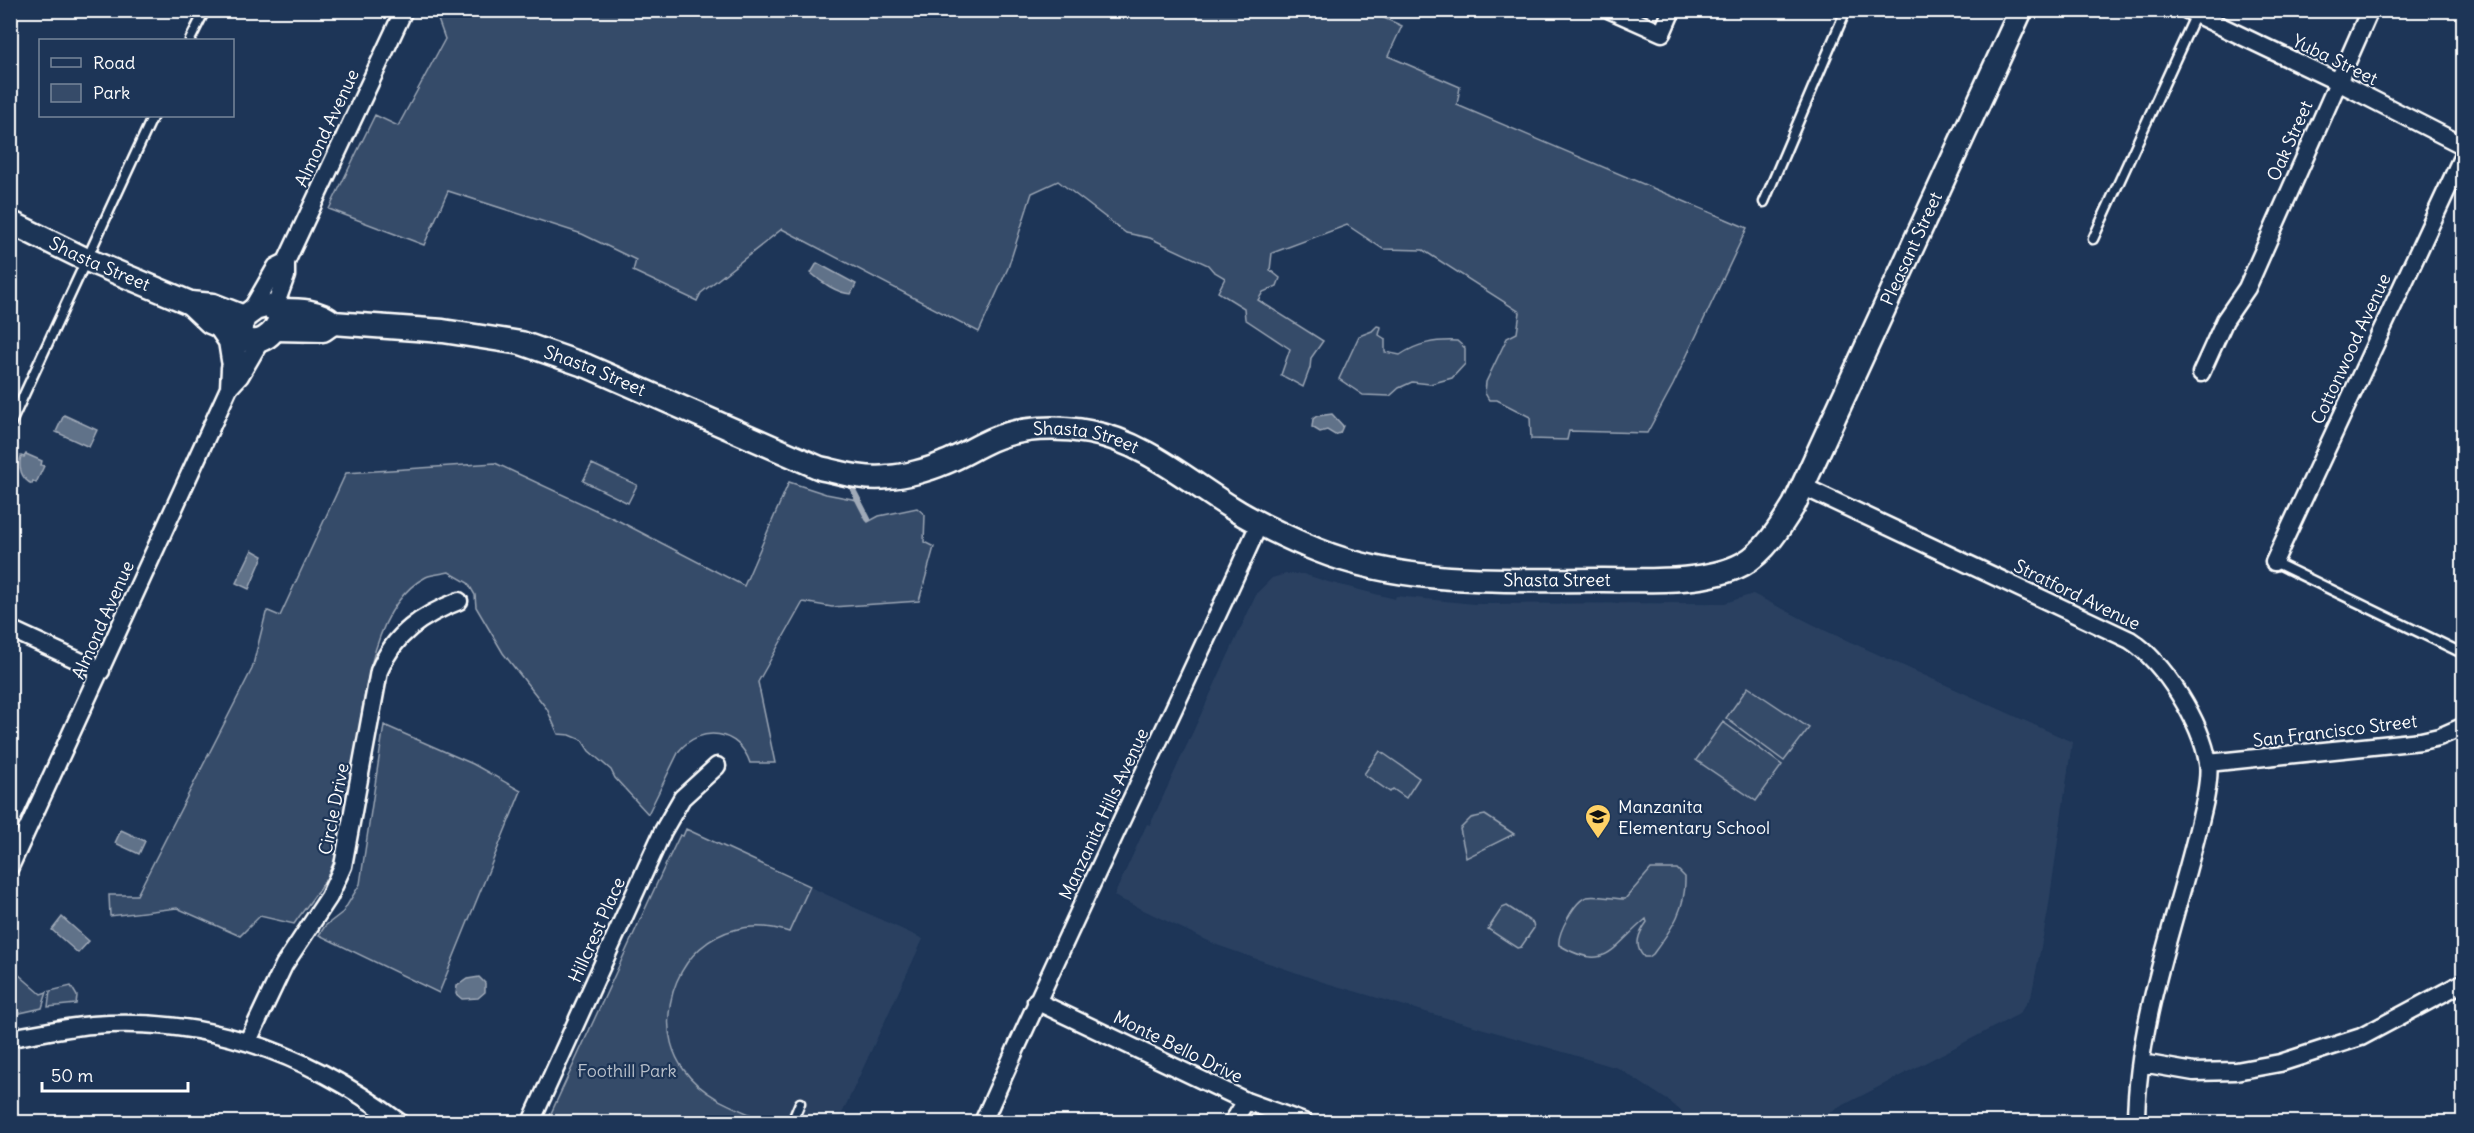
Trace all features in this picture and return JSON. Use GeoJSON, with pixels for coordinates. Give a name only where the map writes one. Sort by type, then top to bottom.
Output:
{"type":"FeatureCollection","features":[{"type":"Feature","properties":{"kind":"street","name":"Almond Avenue"},"geometry":{"type":"LineString","coordinates":[[254,324],[286,276],[286,262],[404,10]]}},
{"type":"Feature","properties":{"kind":"street"},"geometry":{"type":"LineString","coordinates":[[1610,10],[1662,33],[1672,10]]}},
{"type":"Feature","properties":{"kind":"street","name":"Pleasant Street"},"geometry":{"type":"LineString","coordinates":[[1802,486],[2021,10]]}},
{"type":"Feature","properties":{"kind":"street","name":"Oak Street"},"geometry":{"type":"LineString","coordinates":[[2201,373],[2225,320],[2247,288],[2370,10]]}},
{"type":"Feature","properties":{"kind":"street","name":"Yuba Street"},"geometry":{"type":"LineString","coordinates":[[2192,12],[2338,82],[2463,146]]}},
{"type":"Feature","properties":{"kind":"street","name":"Cottonwood Avenue"},"geometry":{"type":"LineString","coordinates":[[2274,562],[2463,153]]}},
{"type":"Feature","properties":{"kind":"street","name":"Shasta Street"},"geometry":{"type":"LineString","coordinates":[[10,222],[85,259],[190,303],[213,305],[254,324],[295,310],[324,314],[333,323],[443,331],[521,343],[587,366],[820,468],[870,477],[888,477],[942,464],[992,439],[1008,434],[1043,428],[1109,436],[1168,465],[1235,510],[1315,549],[1340,558],[1424,575],[1500,580],[1675,579],[1721,572],[1744,563],[1780,527],[1794,505],[1802,486]]}},
{"type":"Feature","properties":{"kind":"street","name":"Almond Avenue"},"geometry":{"type":"LineString","coordinates":[[229,387],[240,376],[254,324],[276,267],[286,262]]}},
{"type":"Feature","properties":{"kind":"street"},"geometry":{"type":"LineString","coordinates":[[233,360],[230,341],[254,324]]}},
{"type":"Feature","properties":{"kind":"street","name":"Almond Avenue"},"geometry":{"type":"LineString","coordinates":[[10,867],[229,387],[233,360]]}},
{"type":"Feature","properties":{"kind":"street","name":"Stratford Avenue"},"geometry":{"type":"LineString","coordinates":[[1802,486],[2139,646],[2166,676],[2190,714],[2208,763],[2205,800],[2149,1014],[2136,1122]]}},
{"type":"Feature","properties":{"kind":"street","name":"Manzanita Hills Avenue"},"geometry":{"type":"LineString","coordinates":[[983,1122],[1036,1001],[1169,721],[1260,522]]}},
{"type":"Feature","properties":{"kind":"street","name":"Circle Drive"},"geometry":{"type":"LineString","coordinates":[[248,1041],[284,965],[329,897],[344,866],[379,671],[383,661],[411,626],[427,615],[459,601]]}},
{"type":"Feature","properties":{"kind":"street"},"geometry":{"type":"LineString","coordinates":[[10,629],[101,671]]}},
{"type":"Feature","properties":{"kind":"street","name":"San Francisco Street"},"geometry":{"type":"LineString","coordinates":[[2208,763],[2421,741],[2439,737],[2463,726]]}},
{"type":"Feature","properties":{"kind":"street","name":"Hillcrest Place"},"geometry":{"type":"LineString","coordinates":[[531,1122],[663,831],[682,798],[717,766]]}},
{"type":"Feature","properties":{"kind":"street"},"geometry":{"type":"LineString","coordinates":[[2142,1063],[2194,1072],[2236,1071],[2280,1063],[2361,1037],[2463,982]]}},
{"type":"Feature","properties":{"kind":"street","name":"Monte Bello Drive"},"geometry":{"type":"LineString","coordinates":[[1036,1001],[1246,1101],[1304,1122]]}},
{"type":"Feature","properties":{"kind":"street"},"geometry":{"type":"LineString","coordinates":[[10,1038],[83,1026],[136,1024],[192,1029],[248,1041],[289,1056],[348,1087],[399,1122]]}},
{"type":"Feature","properties":{"kind":"street"},"geometry":{"type":"LineString","coordinates":[[1233,1122],[1246,1101]]}},
{"type":"Feature","properties":{"kind":"lane"},"geometry":{"type":"LineString","coordinates":[[190,39],[205,10]]}},
{"type":"Feature","properties":{"kind":"lane"},"geometry":{"type":"LineString","coordinates":[[1764,202],[1846,10]]}},
{"type":"Feature","properties":{"kind":"lane"},"geometry":{"type":"LineString","coordinates":[[2093,239],[2192,12]]}},
{"type":"Feature","properties":{"kind":"lane"},"geometry":{"type":"LineString","coordinates":[[10,425],[153,117]]}},
{"type":"Feature","properties":{"kind":"lane"},"geometry":{"type":"LineString","coordinates":[[2274,562],[2463,654]]}},
{"type":"Feature","properties":{"kind":"lane"},"geometry":{"type":"LineString","coordinates":[[792,1122],[800,1103]]}},
{"type":"Feature","properties":{"kind":"shaded area"},"geometry":{"type":"Polygon","coordinates":[[[817,263],[856,284],[851,294],[840,292],[811,273],[817,263]]]}},
{"type":"Feature","properties":{"kind":"shaded area"},"geometry":{"type":"Polygon","coordinates":[[[1332,414],[1343,426],[1340,433],[1335,435],[1327,430],[1320,432],[1312,427],[1313,419],[1317,416],[1332,414]]]}},
{"type":"Feature","properties":{"kind":"shaded area"},"geometry":{"type":"Polygon","coordinates":[[[64,415],[97,430],[89,447],[56,432],[64,415]]]}},
{"type":"Feature","properties":{"kind":"shaded area"},"geometry":{"type":"Polygon","coordinates":[[[26,454],[42,461],[41,465],[44,466],[36,483],[28,482],[21,472],[21,456],[24,457],[26,454]]]}},
{"type":"Feature","properties":{"kind":"shaded area"},"geometry":{"type":"Polygon","coordinates":[[[252,550],[263,556],[249,589],[236,583],[252,550]]]}},
{"type":"Feature","properties":{"kind":"shaded area","name":"Manzanita Elementary School"},"geometry":{"type":"Polygon","coordinates":[[[1286,574],[1303,574],[1395,599],[1396,596],[1474,604],[1725,603],[1753,594],[1826,631],[2072,742],[2048,911],[2031,997],[2019,1014],[1811,1122],[1694,1122],[1669,1101],[1618,1068],[1323,982],[1217,945],[1114,896],[1147,824],[1150,825],[1257,593],[1272,578],[1286,574]]]}},
{"type":"Feature","properties":{"kind":"shaded area"},"geometry":{"type":"Polygon","coordinates":[[[121,830],[145,841],[139,854],[115,843],[121,830]]]}},
{"type":"Feature","properties":{"kind":"shaded area"},"geometry":{"type":"Polygon","coordinates":[[[810,887],[923,939],[838,1122],[769,1122],[711,1095],[700,1088],[684,1071],[670,1037],[670,1002],[677,978],[697,950],[720,935],[745,927],[765,926],[789,932],[810,887]]]}},
{"type":"Feature","properties":{"kind":"shaded area"},"geometry":{"type":"Polygon","coordinates":[[[62,917],[89,941],[78,953],[52,930],[62,917]]]}},
{"type":"Feature","properties":{"kind":"shaded area"},"geometry":{"type":"Polygon","coordinates":[[[479,977],[485,983],[485,992],[478,998],[462,999],[456,994],[457,986],[467,979],[479,977]]]}},
{"type":"Feature","properties":{"kind":"green space"},"geometry":{"type":"Polygon","coordinates":[[[1366,10],[1402,26],[1388,56],[1460,87],[1457,105],[1747,228],[1673,385],[1647,433],[1569,431],[1567,440],[1531,439],[1530,417],[1497,400],[1489,400],[1485,393],[1486,382],[1507,338],[1517,333],[1520,312],[1423,250],[1383,249],[1347,225],[1272,253],[1270,270],[1280,278],[1277,286],[1263,292],[1258,300],[1323,341],[1311,358],[1303,387],[1281,375],[1290,349],[1245,319],[1244,308],[1218,292],[1225,278],[1208,265],[1150,238],[1126,233],[1058,181],[1032,193],[1008,268],[979,332],[782,229],[701,293],[697,301],[633,271],[636,260],[582,234],[448,191],[424,245],[329,209],[375,115],[398,126],[445,39],[435,11],[1366,10]]]}},
{"type":"Feature","properties":{"kind":"green space"},"geometry":{"type":"Polygon","coordinates":[[[1377,326],[1381,327],[1379,335],[1385,339],[1385,352],[1400,355],[1427,343],[1457,341],[1465,348],[1465,364],[1452,378],[1430,384],[1412,382],[1399,388],[1390,396],[1363,395],[1339,379],[1359,336],[1372,331],[1377,326]]]}},
{"type":"Feature","properties":{"kind":"green space"},"geometry":{"type":"Polygon","coordinates":[[[495,463],[619,521],[744,586],[789,482],[826,494],[857,500],[868,522],[879,516],[917,508],[925,515],[924,542],[934,547],[919,601],[832,607],[803,602],[758,682],[775,763],[750,763],[745,752],[737,743],[719,734],[698,737],[688,742],[679,751],[648,814],[615,778],[611,770],[589,751],[582,740],[570,735],[558,734],[547,709],[503,653],[476,607],[475,595],[468,583],[449,572],[426,577],[404,594],[388,618],[376,648],[367,681],[352,782],[336,854],[326,879],[294,924],[260,916],[240,936],[177,908],[110,916],[109,895],[137,895],[252,669],[266,613],[268,611],[280,616],[346,473],[495,463]]]}},
{"type":"Feature","properties":{"kind":"green space"},"geometry":{"type":"Polygon","coordinates":[[[592,464],[637,485],[628,503],[583,481],[592,464]]]}},
{"type":"Feature","properties":{"kind":"green space"},"geometry":{"type":"Polygon","coordinates":[[[1748,687],[1809,728],[1784,761],[1726,718],[1748,687]]]}},
{"type":"Feature","properties":{"kind":"green space"},"geometry":{"type":"Polygon","coordinates":[[[1723,722],[1782,765],[1756,801],[1696,760],[1723,722]]]}},
{"type":"Feature","properties":{"kind":"green space"},"geometry":{"type":"Polygon","coordinates":[[[384,725],[473,764],[521,791],[439,993],[319,935],[325,926],[343,912],[360,884],[384,725]]]}},
{"type":"Feature","properties":{"kind":"green space"},"geometry":{"type":"Polygon","coordinates":[[[1380,751],[1419,778],[1406,798],[1393,789],[1390,792],[1364,774],[1380,751]]]}},
{"type":"Feature","properties":{"kind":"green space"},"geometry":{"type":"Polygon","coordinates":[[[1485,815],[1514,834],[1466,858],[1460,829],[1471,818],[1485,815]]]}},
{"type":"Feature","properties":{"kind":"green space","name":"Foothill Park"},"geometry":{"type":"Polygon","coordinates":[[[686,829],[810,886],[789,932],[767,927],[746,928],[726,933],[708,942],[693,955],[681,972],[673,992],[669,1014],[673,1050],[692,1080],[722,1102],[769,1122],[547,1122],[664,868],[680,835],[683,836],[686,829]]]}},
{"type":"Feature","properties":{"kind":"green space"},"geometry":{"type":"Polygon","coordinates":[[[1651,869],[1677,869],[1685,877],[1685,889],[1680,909],[1672,927],[1653,954],[1644,957],[1638,944],[1638,939],[1647,922],[1646,919],[1616,947],[1598,957],[1575,953],[1559,945],[1561,933],[1568,918],[1582,899],[1591,897],[1625,899],[1651,869]]]}},
{"type":"Feature","properties":{"kind":"green space"},"geometry":{"type":"Polygon","coordinates":[[[1507,906],[1533,923],[1534,928],[1521,947],[1517,948],[1488,929],[1502,908],[1507,906]]]}},
{"type":"Feature","properties":{"kind":"green space"},"geometry":{"type":"Polygon","coordinates":[[[18,974],[41,994],[47,992],[42,1008],[11,1015],[11,982],[18,974]]]}},
{"type":"Feature","properties":{"kind":"green space"},"geometry":{"type":"Polygon","coordinates":[[[71,986],[77,996],[76,1004],[48,1007],[50,991],[71,986]]]}},
{"type":"Feature","properties":{"kind":"waterway"},"geometry":{"type":"LineString","coordinates":[[848,480],[868,519]]}},
{"type":"Feature","properties":{"kind":"place","name":"Manzanita Elementary School"},"geometry":{"type":"Point","coordinates":[1598,840]}}]}
